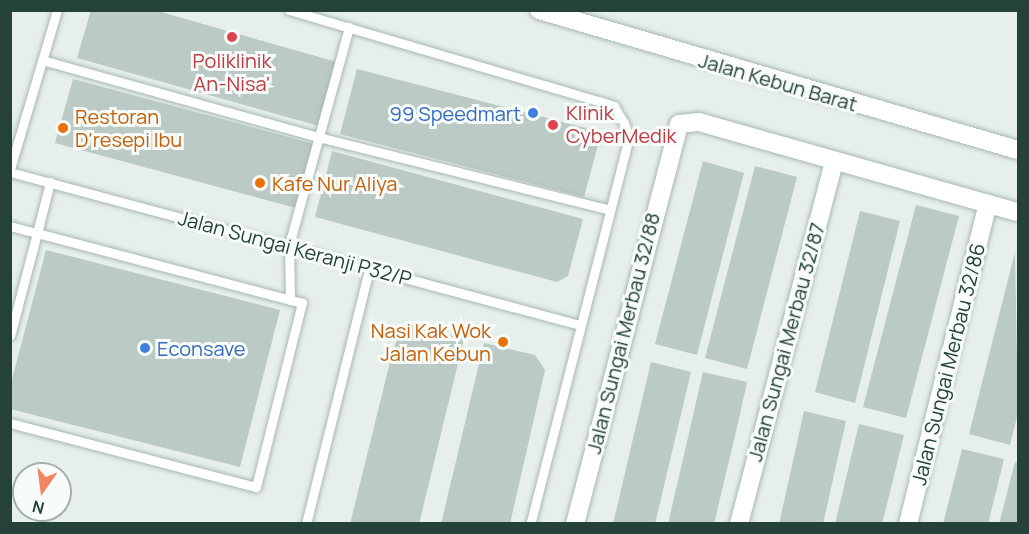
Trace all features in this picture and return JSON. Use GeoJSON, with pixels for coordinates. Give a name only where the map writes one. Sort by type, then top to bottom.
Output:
{"type":"FeatureCollection","features":[{"type":"Feature","properties":{"kind":"street","name":"Jalan Kebun Barat"},"geometry":{"type":"LineString","coordinates":[[539,10],[1018,150]]}},
{"type":"Feature","properties":{"kind":"street","name":"Jalan Sungai Merbau 32/88"},"geometry":{"type":"LineString","coordinates":[[575,524],[672,142],[679,124],[699,122],[834,161]]}},
{"type":"Feature","properties":{"kind":"street"},"geometry":{"type":"LineString","coordinates":[[834,161],[1018,212]]}},
{"type":"Feature","properties":{"kind":"street","name":"Jalan Sungai Merbau 32/87"},"geometry":{"type":"LineString","coordinates":[[739,524],[834,161]]}},
{"type":"Feature","properties":{"kind":"street","name":"Jalan Sungai Merbau 32/86"},"geometry":{"type":"LineString","coordinates":[[908,524],[988,204]]}},
{"type":"Feature","properties":{"kind":"lane"},"geometry":{"type":"LineString","coordinates":[[10,170],[57,10]]}},
{"type":"Feature","properties":{"kind":"lane"},"geometry":{"type":"LineString","coordinates":[[289,10],[614,106],[629,137],[531,524]]}},
{"type":"Feature","properties":{"kind":"lane"},"geometry":{"type":"LineString","coordinates":[[290,300],[289,245],[349,27]]}},
{"type":"Feature","properties":{"kind":"lane"},"geometry":{"type":"LineString","coordinates":[[42,60],[318,137],[610,210]]}},
{"type":"Feature","properties":{"kind":"lane","name":"Jalan Sungai Keranji P32/P"},"geometry":{"type":"LineString","coordinates":[[10,170],[580,326]]}},
{"type":"Feature","properties":{"kind":"lane"},"geometry":{"type":"LineString","coordinates":[[10,336],[50,182]]}},
{"type":"Feature","properties":{"kind":"lane"},"geometry":{"type":"LineString","coordinates":[[10,226],[302,303],[256,487],[10,423]]}},
{"type":"Feature","properties":{"kind":"lane"},"geometry":{"type":"LineString","coordinates":[[306,524],[369,269]]}},
{"type":"Feature","properties":{"kind":"building"},"geometry":{"type":"Polygon","coordinates":[[[91,10],[154,10],[337,62],[319,126],[77,58],[91,10]]]}},
{"type":"Feature","properties":{"kind":"building"},"geometry":{"type":"Polygon","coordinates":[[[357,69],[586,128],[598,145],[584,197],[340,134],[357,69]]]}},
{"type":"Feature","properties":{"kind":"building"},"geometry":{"type":"Polygon","coordinates":[[[73,79],[314,144],[296,208],[55,143],[73,79]]]}},
{"type":"Feature","properties":{"kind":"building"},"geometry":{"type":"Polygon","coordinates":[[[332,151],[583,219],[568,276],[557,282],[315,217],[332,151]]]}},
{"type":"Feature","properties":{"kind":"building"},"geometry":{"type":"Polygon","coordinates":[[[703,161],[744,173],[697,355],[655,344],[703,161]]]}},
{"type":"Feature","properties":{"kind":"building"},"geometry":{"type":"Polygon","coordinates":[[[755,166],[797,177],[747,369],[705,358],[755,166]]]}},
{"type":"Feature","properties":{"kind":"building"},"geometry":{"type":"Polygon","coordinates":[[[916,205],[959,216],[906,418],[863,407],[916,205]]]}},
{"type":"Feature","properties":{"kind":"building"},"geometry":{"type":"Polygon","coordinates":[[[860,211],[900,221],[855,403],[815,392],[860,211]]]}},
{"type":"Feature","properties":{"kind":"building","name":"Econsave"},"geometry":{"type":"Polygon","coordinates":[[[46,250],[280,310],[240,467],[10,409],[10,387],[46,250]]]}},
{"type":"Feature","properties":{"kind":"building"},"geometry":{"type":"Polygon","coordinates":[[[1015,252],[1018,413],[1010,445],[969,434],[1015,252]]]}},
{"type":"Feature","properties":{"kind":"building"},"geometry":{"type":"Polygon","coordinates":[[[412,324],[464,339],[419,524],[350,524],[392,354],[400,330],[412,324]]]}},
{"type":"Feature","properties":{"kind":"building"},"geometry":{"type":"Polygon","coordinates":[[[484,343],[535,355],[545,370],[510,524],[441,524],[484,343]]]}},
{"type":"Feature","properties":{"kind":"building"},"geometry":{"type":"Polygon","coordinates":[[[651,362],[691,372],[655,524],[613,524],[651,362]]]}},
{"type":"Feature","properties":{"kind":"building"},"geometry":{"type":"Polygon","coordinates":[[[703,372],[747,382],[738,423],[714,524],[668,524],[703,372]]]}},
{"type":"Feature","properties":{"kind":"building"},"geometry":{"type":"Polygon","coordinates":[[[804,411],[846,421],[823,524],[779,524],[804,411]]]}},
{"type":"Feature","properties":{"kind":"building"},"geometry":{"type":"Polygon","coordinates":[[[859,424],[904,435],[882,524],[835,524],[859,424]]]}},
{"type":"Feature","properties":{"kind":"building"},"geometry":{"type":"Polygon","coordinates":[[[962,449],[1004,459],[988,524],[943,524],[962,449]]]}},
{"type":"Feature","properties":{"kind":"building"},"geometry":{"type":"Polygon","coordinates":[[[1015,462],[1018,463],[1018,524],[999,524],[1015,462]]]}},
{"type":"Feature","properties":{"kind":"place","name":"Poliklinik An-Nisa'"},"geometry":{"type":"Point","coordinates":[232,37]}},
{"type":"Feature","properties":{"kind":"place","name":"99 Speedmart"},"geometry":{"type":"Point","coordinates":[533,113]}},
{"type":"Feature","properties":{"kind":"place","name":"Klinik CyberMedik"},"geometry":{"type":"Point","coordinates":[553,125]}},
{"type":"Feature","properties":{"kind":"place","name":"Restoran D'resepi Ibu"},"geometry":{"type":"Point","coordinates":[63,128]}},
{"type":"Feature","properties":{"kind":"place","name":"Kafe Nur Aliya"},"geometry":{"type":"Point","coordinates":[260,183]}},
{"type":"Feature","properties":{"kind":"place","name":"Nasi Kak Wok Jalan Kebun"},"geometry":{"type":"Point","coordinates":[503,342]}},
{"type":"Feature","properties":{"kind":"place","name":"Econsave"},"geometry":{"type":"Point","coordinates":[145,348]}}]}
